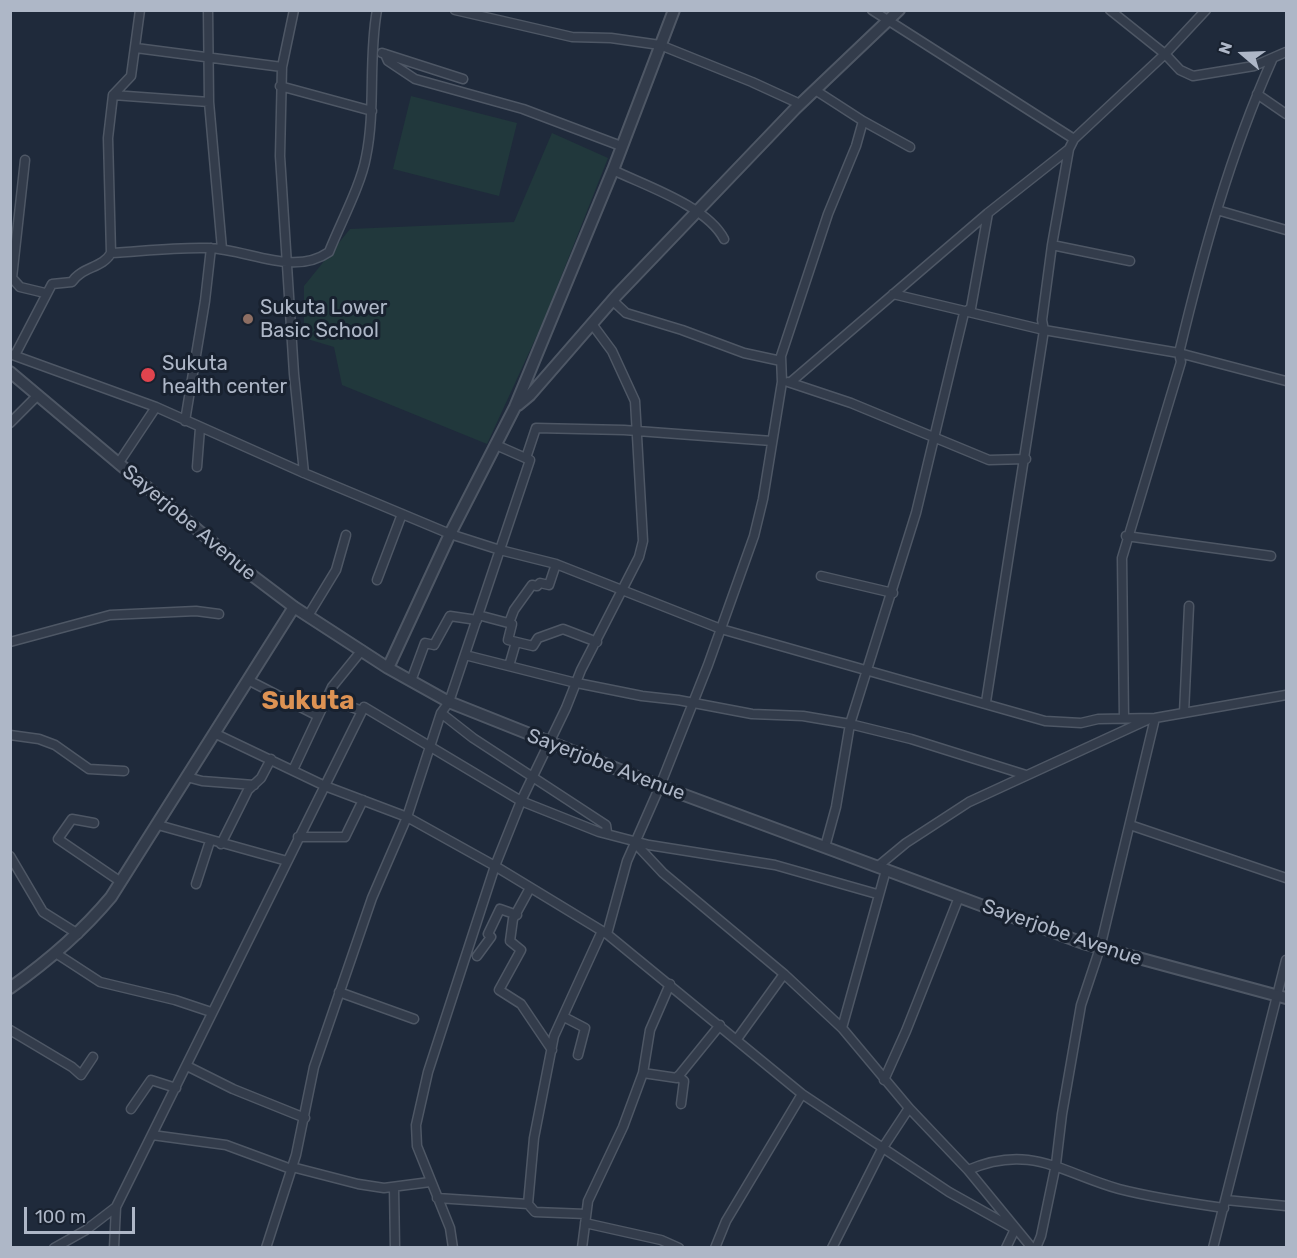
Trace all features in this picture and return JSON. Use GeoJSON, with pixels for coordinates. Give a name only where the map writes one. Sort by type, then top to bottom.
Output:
{"type":"FeatureCollection","features":[{"type":"Feature","properties":{"kind":"street"},"geometry":{"type":"LineString","coordinates":[[140,10],[131,76],[113,95],[108,138],[111,253],[104,261],[76,275],[72,282],[52,284],[13,355],[156,407],[304,474],[450,534],[556,564],[621,592],[721,629],[866,672],[986,702],[1045,721],[1081,723],[1124,718],[1155,718]]}},
{"type":"Feature","properties":{"kind":"street"},"geometry":{"type":"LineString","coordinates":[[208,10],[209,102],[222,249]]}},
{"type":"Feature","properties":{"kind":"street"},"geometry":{"type":"LineString","coordinates":[[294,10],[280,86],[280,156],[294,374],[304,474]]}},
{"type":"Feature","properties":{"kind":"street"},"geometry":{"type":"LineString","coordinates":[[111,253],[211,248],[286,263],[316,261],[329,252],[366,160],[372,111],[372,39],[377,10]]}},
{"type":"Feature","properties":{"kind":"street"},"geometry":{"type":"LineString","coordinates":[[455,10],[573,37],[611,38],[660,45],[752,82],[800,105]]}},
{"type":"Feature","properties":{"kind":"street"},"geometry":{"type":"LineString","coordinates":[[388,668],[450,534],[515,407],[613,170],[674,10]]}},
{"type":"Feature","properties":{"kind":"street"},"geometry":{"type":"LineString","coordinates":[[872,10],[1074,139]]}},
{"type":"Feature","properties":{"kind":"street"},"geometry":{"type":"LineString","coordinates":[[515,407],[530,395],[612,300],[800,105],[899,10]]}},
{"type":"Feature","properties":{"kind":"street"},"geometry":{"type":"LineString","coordinates":[[986,702],[1009,549],[1026,459],[1044,330],[1042,320],[1052,245],[1069,149],[1074,139],[1165,54],[1206,10]]}},
{"type":"Feature","properties":{"kind":"street"},"geometry":{"type":"LineString","coordinates":[[1116,12],[1180,70],[1193,76],[1232,71],[1272,60],[1287,52]]}},
{"type":"Feature","properties":{"kind":"street"},"geometry":{"type":"LineString","coordinates":[[136,48],[282,67]]}},
{"type":"Feature","properties":{"kind":"street"},"geometry":{"type":"LineString","coordinates":[[373,51],[463,79]]}},
{"type":"Feature","properties":{"kind":"street"},"geometry":{"type":"LineString","coordinates":[[385,54],[388,61],[415,79],[523,109],[621,146]]}},
{"type":"Feature","properties":{"kind":"street"},"geometry":{"type":"LineString","coordinates":[[1124,718],[1122,558],[1126,536],[1181,362],[1179,353],[1204,247],[1257,94],[1272,60]]}},
{"type":"Feature","properties":{"kind":"street"},"geometry":{"type":"LineString","coordinates":[[280,86],[372,111]]}},
{"type":"Feature","properties":{"kind":"street"},"geometry":{"type":"LineString","coordinates":[[815,90],[863,121],[910,147]]}},
{"type":"Feature","properties":{"kind":"street"},"geometry":{"type":"LineString","coordinates":[[1257,94],[1287,114]]}},
{"type":"Feature","properties":{"kind":"street"},"geometry":{"type":"LineString","coordinates":[[113,95],[209,102]]}},
{"type":"Feature","properties":{"kind":"street"},"geometry":{"type":"LineString","coordinates":[[528,1204],[534,1138],[554,1036],[604,933],[634,842],[660,786],[693,703],[754,536],[782,382],[781,361],[828,214],[856,146],[863,121]]}},
{"type":"Feature","properties":{"kind":"street"},"geometry":{"type":"LineString","coordinates":[[792,381],[988,213],[1069,149]]}},
{"type":"Feature","properties":{"kind":"street"},"geometry":{"type":"LineString","coordinates":[[26,160],[12,278],[20,287],[45,294]]}},
{"type":"Feature","properties":{"kind":"street"},"geometry":{"type":"LineString","coordinates":[[613,170],[698,212],[718,227],[724,239]]}},
{"type":"Feature","properties":{"kind":"street"},"geometry":{"type":"LineString","coordinates":[[1217,210],[1287,230]]}},
{"type":"Feature","properties":{"kind":"street"},"geometry":{"type":"LineString","coordinates":[[825,847],[836,807],[850,724],[893,593],[963,313],[971,308],[988,213]]}},
{"type":"Feature","properties":{"kind":"street"},"geometry":{"type":"LineString","coordinates":[[1052,245],[1130,261]]}},
{"type":"Feature","properties":{"kind":"street"},"geometry":{"type":"LineString","coordinates":[[184,421],[205,301],[211,248]]}},
{"type":"Feature","properties":{"kind":"street"},"geometry":{"type":"LineString","coordinates":[[893,294],[963,313],[1044,330],[1179,353],[1287,381]]}},
{"type":"Feature","properties":{"kind":"street"},"geometry":{"type":"LineString","coordinates":[[612,300],[626,313],[682,330],[744,353],[781,361]]}},
{"type":"Feature","properties":{"kind":"street"},"geometry":{"type":"LineString","coordinates":[[453,1248],[450,1228],[417,1146],[418,1111],[447,1007],[495,866],[521,801],[643,541],[638,432],[634,401],[612,351],[592,324]]}},
{"type":"Feature","properties":{"kind":"street","name":"Sayerjobe Avenue"},"geometry":{"type":"LineString","coordinates":[[10,372],[218,549],[294,607],[388,668],[449,702],[549,744],[660,786],[1100,948],[1282,996]]}},
{"type":"Feature","properties":{"kind":"street"},"geometry":{"type":"LineString","coordinates":[[782,382],[792,381],[851,403],[933,439],[989,460],[1026,459]]}},
{"type":"Feature","properties":{"kind":"street"},"geometry":{"type":"LineString","coordinates":[[10,423],[37,396]]}},
{"type":"Feature","properties":{"kind":"street"},"geometry":{"type":"LineString","coordinates":[[118,464],[156,407]]}},
{"type":"Feature","properties":{"kind":"street"},"geometry":{"type":"LineString","coordinates":[[197,467],[200,428]]}},
{"type":"Feature","properties":{"kind":"street"},"geometry":{"type":"LineString","coordinates":[[526,458],[536,428],[772,441]]}},
{"type":"Feature","properties":{"kind":"street"},"geometry":{"type":"LineString","coordinates":[[266,1248],[292,1168],[305,1118],[314,1067],[339,992],[372,898],[407,817],[441,713],[449,702],[530,459],[496,445]]}},
{"type":"Feature","properties":{"kind":"street"},"geometry":{"type":"LineString","coordinates":[[377,580],[402,514]]}},
{"type":"Feature","properties":{"kind":"street"},"geometry":{"type":"LineString","coordinates":[[308,616],[336,570],[346,535]]}},
{"type":"Feature","properties":{"kind":"street"},"geometry":{"type":"LineString","coordinates":[[1126,536],[1271,556]]}},
{"type":"Feature","properties":{"kind":"street"},"geometry":{"type":"LineString","coordinates":[[509,623],[514,610],[532,585],[537,586],[540,583],[549,585],[556,564]]}},
{"type":"Feature","properties":{"kind":"street"},"geometry":{"type":"LineString","coordinates":[[821,576],[893,593]]}},
{"type":"Feature","properties":{"kind":"street"},"geometry":{"type":"LineString","coordinates":[[1184,712],[1189,606]]}},
{"type":"Feature","properties":{"kind":"street"},"geometry":{"type":"LineString","coordinates":[[10,988],[57,954],[78,934],[121,882],[294,607]]}},
{"type":"Feature","properties":{"kind":"street"},"geometry":{"type":"LineString","coordinates":[[10,642],[110,615],[196,611],[219,614]]}},
{"type":"Feature","properties":{"kind":"street"},"geometry":{"type":"LineString","coordinates":[[411,681],[425,643],[434,645],[445,620],[450,616],[512,624],[508,640],[533,646],[538,638],[563,629],[597,642]]}},
{"type":"Feature","properties":{"kind":"street"},"geometry":{"type":"LineString","coordinates":[[509,666],[516,642]]}},
{"type":"Feature","properties":{"kind":"street"},"geometry":{"type":"LineString","coordinates":[[293,770],[332,687],[362,650]]}},
{"type":"Feature","properties":{"kind":"street"},"geometry":{"type":"LineString","coordinates":[[465,655],[576,683],[642,696],[752,714],[803,716],[850,724],[911,739],[1026,775]]}},
{"type":"Feature","properties":{"kind":"street"},"geometry":{"type":"LineString","coordinates":[[248,680],[318,716]]}},
{"type":"Feature","properties":{"kind":"street"},"geometry":{"type":"LineString","coordinates":[[842,1028],[882,868],[939,820],[969,802],[1128,727],[1184,712],[1287,695]]}},
{"type":"Feature","properties":{"kind":"street"},"geometry":{"type":"LineString","coordinates":[[328,698],[362,711]]}},
{"type":"Feature","properties":{"kind":"street"},"geometry":{"type":"LineString","coordinates":[[114,1248],[116,1207],[364,707],[521,801],[599,832],[607,832],[634,842],[775,865],[877,894]]}},
{"type":"Feature","properties":{"kind":"street"},"geometry":{"type":"LineString","coordinates":[[441,713],[473,738],[606,825],[607,832]]}},
{"type":"Feature","properties":{"kind":"street"},"geometry":{"type":"LineString","coordinates":[[634,842],[663,873],[784,974],[842,1028],[884,1080],[968,1170],[1014,1229],[1034,1248],[1041,1236],[1056,1164],[1062,1114],[1081,1005],[1100,948],[1155,718]]}},
{"type":"Feature","properties":{"kind":"street"},"geometry":{"type":"LineString","coordinates":[[214,733],[325,786],[407,817],[495,866],[604,933],[670,984],[802,1094],[882,1149],[1014,1229]]}},
{"type":"Feature","properties":{"kind":"street"},"geometry":{"type":"LineString","coordinates":[[10,735],[39,739],[54,745],[89,769],[124,771]]}},
{"type":"Feature","properties":{"kind":"street"},"geometry":{"type":"LineString","coordinates":[[221,844],[248,790],[261,778],[271,759]]}},
{"type":"Feature","properties":{"kind":"street"},"geometry":{"type":"LineString","coordinates":[[187,777],[202,781],[254,785]]}},
{"type":"Feature","properties":{"kind":"street"},"geometry":{"type":"LineString","coordinates":[[298,837],[345,837],[363,800]]}},
{"type":"Feature","properties":{"kind":"street"},"geometry":{"type":"LineString","coordinates":[[94,823],[72,819],[57,839],[121,882]]}},
{"type":"Feature","properties":{"kind":"street"},"geometry":{"type":"LineString","coordinates":[[158,825],[286,861]]}},
{"type":"Feature","properties":{"kind":"street"},"geometry":{"type":"LineString","coordinates":[[1130,825],[1287,878]]}},
{"type":"Feature","properties":{"kind":"street"},"geometry":{"type":"LineString","coordinates":[[196,884],[210,841]]}},
{"type":"Feature","properties":{"kind":"street"},"geometry":{"type":"LineString","coordinates":[[10,856],[43,912],[78,934]]}},
{"type":"Feature","properties":{"kind":"street"},"geometry":{"type":"LineString","coordinates":[[530,888],[517,915],[510,941],[520,950],[500,990],[520,1004],[552,1050]]}},
{"type":"Feature","properties":{"kind":"street"},"geometry":{"type":"LineString","coordinates":[[884,1080],[959,897]]}},
{"type":"Feature","properties":{"kind":"street"},"geometry":{"type":"LineString","coordinates":[[477,956],[491,937],[488,934],[500,909],[517,915]]}},
{"type":"Feature","properties":{"kind":"street"},"geometry":{"type":"LineString","coordinates":[[57,954],[100,982],[175,1000],[211,1012]]}},
{"type":"Feature","properties":{"kind":"street"},"geometry":{"type":"LineString","coordinates":[[1213,1248],[1282,996],[1287,960]]}},
{"type":"Feature","properties":{"kind":"street"},"geometry":{"type":"LineString","coordinates":[[737,1039],[784,974]]}},
{"type":"Feature","properties":{"kind":"street"},"geometry":{"type":"LineString","coordinates":[[582,1248],[588,1201],[623,1127],[643,1072],[650,1030],[670,984]]}},
{"type":"Feature","properties":{"kind":"street"},"geometry":{"type":"LineString","coordinates":[[339,992],[414,1018]]}},
{"type":"Feature","properties":{"kind":"street"},"geometry":{"type":"LineString","coordinates":[[564,1017],[585,1028],[578,1055]]}},
{"type":"Feature","properties":{"kind":"street"},"geometry":{"type":"LineString","coordinates":[[678,1076],[720,1025]]}},
{"type":"Feature","properties":{"kind":"street"},"geometry":{"type":"LineString","coordinates":[[10,1030],[72,1067],[81,1076],[93,1057]]}},
{"type":"Feature","properties":{"kind":"street"},"geometry":{"type":"LineString","coordinates":[[187,1066],[233,1089],[305,1118]]}},
{"type":"Feature","properties":{"kind":"street"},"geometry":{"type":"LineString","coordinates":[[643,1072],[678,1076],[684,1081],[681,1104]]}},
{"type":"Feature","properties":{"kind":"street"},"geometry":{"type":"LineString","coordinates":[[130,1109],[151,1080],[176,1088]]}},
{"type":"Feature","properties":{"kind":"street"},"geometry":{"type":"LineString","coordinates":[[715,1248],[726,1221],[802,1094]]}},
{"type":"Feature","properties":{"kind":"street"},"geometry":{"type":"LineString","coordinates":[[832,1248],[882,1149],[909,1108]]}},
{"type":"Feature","properties":{"kind":"street"},"geometry":{"type":"LineString","coordinates":[[152,1135],[226,1145],[292,1168],[358,1184],[394,1187],[430,1182]]}},
{"type":"Feature","properties":{"kind":"street"},"geometry":{"type":"LineString","coordinates":[[968,1170],[985,1163],[1019,1159],[1056,1164],[1117,1188],[1163,1199],[1287,1206]]}},
{"type":"Feature","properties":{"kind":"street"},"geometry":{"type":"LineString","coordinates":[[394,1187],[395,1248]]}},
{"type":"Feature","properties":{"kind":"street"},"geometry":{"type":"LineString","coordinates":[[437,1198],[528,1204],[535,1212],[586,1214]]}},
{"type":"Feature","properties":{"kind":"street"},"geometry":{"type":"LineString","coordinates":[[54,1248],[86,1230],[116,1207]]}},
{"type":"Feature","properties":{"kind":"street"},"geometry":{"type":"LineString","coordinates":[[585,1223],[661,1240],[679,1248]]}},
{"type":"Feature","properties":{"kind":"street"},"geometry":{"type":"LineString","coordinates":[[1006,1248],[1014,1229]]}},
{"type":"Feature","properties":{"kind":"green space"},"geometry":{"type":"Polygon","coordinates":[[[411,96],[517,123],[499,196],[393,169],[411,96]]]}},
{"type":"Feature","properties":{"kind":"green space"},"geometry":{"type":"Polygon","coordinates":[[[552,133],[608,158],[544,320],[487,444],[342,385],[334,347],[304,338],[304,286],[350,229],[514,222],[552,133]]]}},
{"type":"Feature","properties":{"kind":"place","name":"Sukuta Lower Basic School"},"geometry":{"type":"Point","coordinates":[248,319]}},
{"type":"Feature","properties":{"kind":"place","name":"Sukuta health center"},"geometry":{"type":"Point","coordinates":[148,375]}},
{"type":"Feature","properties":{"kind":"district","name":"Sukuta"},"geometry":{"type":"Point","coordinates":[308,701]}}]}
